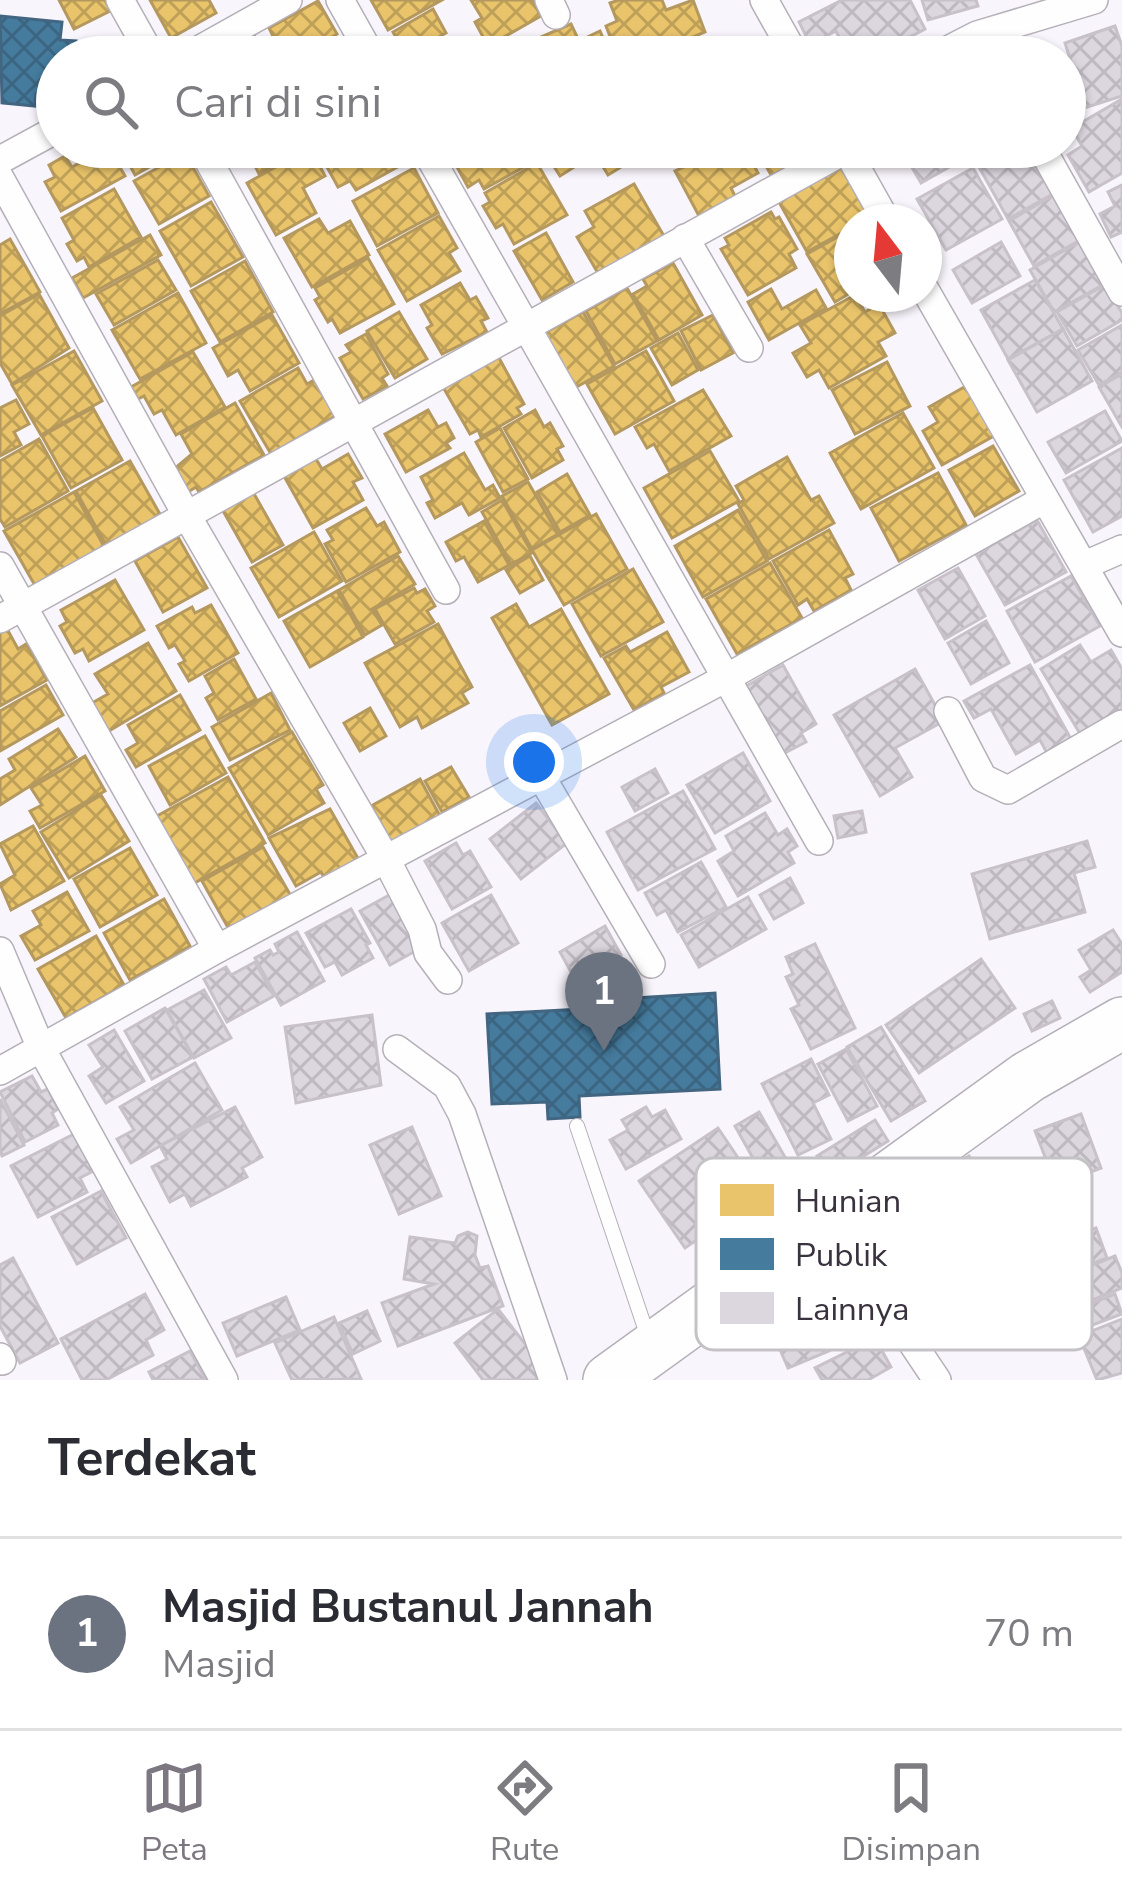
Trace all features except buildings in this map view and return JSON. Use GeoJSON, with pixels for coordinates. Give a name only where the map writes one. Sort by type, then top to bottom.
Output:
{"type":"FeatureCollection","features":[{"type":"Feature","properties":{"kind":"highway"},"geometry":{"type":"LineString","coordinates":[[916,1158],[1028,1077],[1122,1023]]}},
{"type":"Feature","properties":{"kind":"highway"},"geometry":{"type":"LineString","coordinates":[[609,1380],[696,1316]]}},
{"type":"Feature","properties":{"kind":"street"},"geometry":{"type":"LineString","coordinates":[[120,0],[140,36]]}},
{"type":"Feature","properties":{"kind":"street"},"geometry":{"type":"LineString","coordinates":[[224,36],[288,0]]}},
{"type":"Feature","properties":{"kind":"street"},"geometry":{"type":"LineString","coordinates":[[340,0],[360,36]]}},
{"type":"Feature","properties":{"kind":"street"},"geometry":{"type":"LineString","coordinates":[[764,0],[784,36]]}},
{"type":"Feature","properties":{"kind":"street"},"geometry":{"type":"LineString","coordinates":[[975,36],[1094,0]]}},
{"type":"Feature","properties":{"kind":"street"},"geometry":{"type":"LineString","coordinates":[[0,160],[36,140]]}},
{"type":"Feature","properties":{"kind":"street"},"geometry":{"type":"LineString","coordinates":[[213,168],[446,590]]}},
{"type":"Feature","properties":{"kind":"street"},"geometry":{"type":"LineString","coordinates":[[436,168],[819,841]]}},
{"type":"Feature","properties":{"kind":"street"},"geometry":{"type":"LineString","coordinates":[[12,614],[812,168]]}},
{"type":"Feature","properties":{"kind":"street"},"geometry":{"type":"LineString","coordinates":[[859,168],[878,204]]}},
{"type":"Feature","properties":{"kind":"street"},"geometry":{"type":"LineString","coordinates":[[1053,168],[1122,292]]}},
{"type":"Feature","properties":{"kind":"street"},"geometry":{"type":"LineString","coordinates":[[0,178],[186,514],[386,859],[422,929],[428,953],[448,980]]}},
{"type":"Feature","properties":{"kind":"street"},"geometry":{"type":"LineString","coordinates":[[685,238],[749,348]]}},
{"type":"Feature","properties":{"kind":"street"},"geometry":{"type":"LineString","coordinates":[[938,312],[1122,633]]}},
{"type":"Feature","properties":{"kind":"street"},"geometry":{"type":"LineString","coordinates":[[0,1071],[217,949],[726,678],[1043,500]]}},
{"type":"Feature","properties":{"kind":"street"},"geometry":{"type":"LineString","coordinates":[[1084,565],[1122,549]]}},
{"type":"Feature","properties":{"kind":"street"},"geometry":{"type":"LineString","coordinates":[[0,566],[12,614],[217,949]]}},
{"type":"Feature","properties":{"kind":"street"},"geometry":{"type":"LineString","coordinates":[[948,711],[983,778],[1008,790],[1122,724]]}},
{"type":"Feature","properties":{"kind":"street"},"geometry":{"type":"LineString","coordinates":[[541,776],[651,964]]}},
{"type":"Feature","properties":{"kind":"street"},"geometry":{"type":"LineString","coordinates":[[0,951],[41,1048],[224,1380]]}},
{"type":"Feature","properties":{"kind":"street"},"geometry":{"type":"LineString","coordinates":[[397,1049],[447,1086],[462,1114],[553,1380]]}},
{"type":"Feature","properties":{"kind":"street"},"geometry":{"type":"LineString","coordinates":[[917,1350],[937,1380]]}},
{"type":"Feature","properties":{"kind":"lane"},"geometry":{"type":"LineString","coordinates":[[577,1126],[651,1348]]}},
{"type":"Feature","properties":{"kind":"place","name":"Masjid Bustanul Jannah"},"geometry":{"type":"Point","coordinates":[604,1051]}}]}
